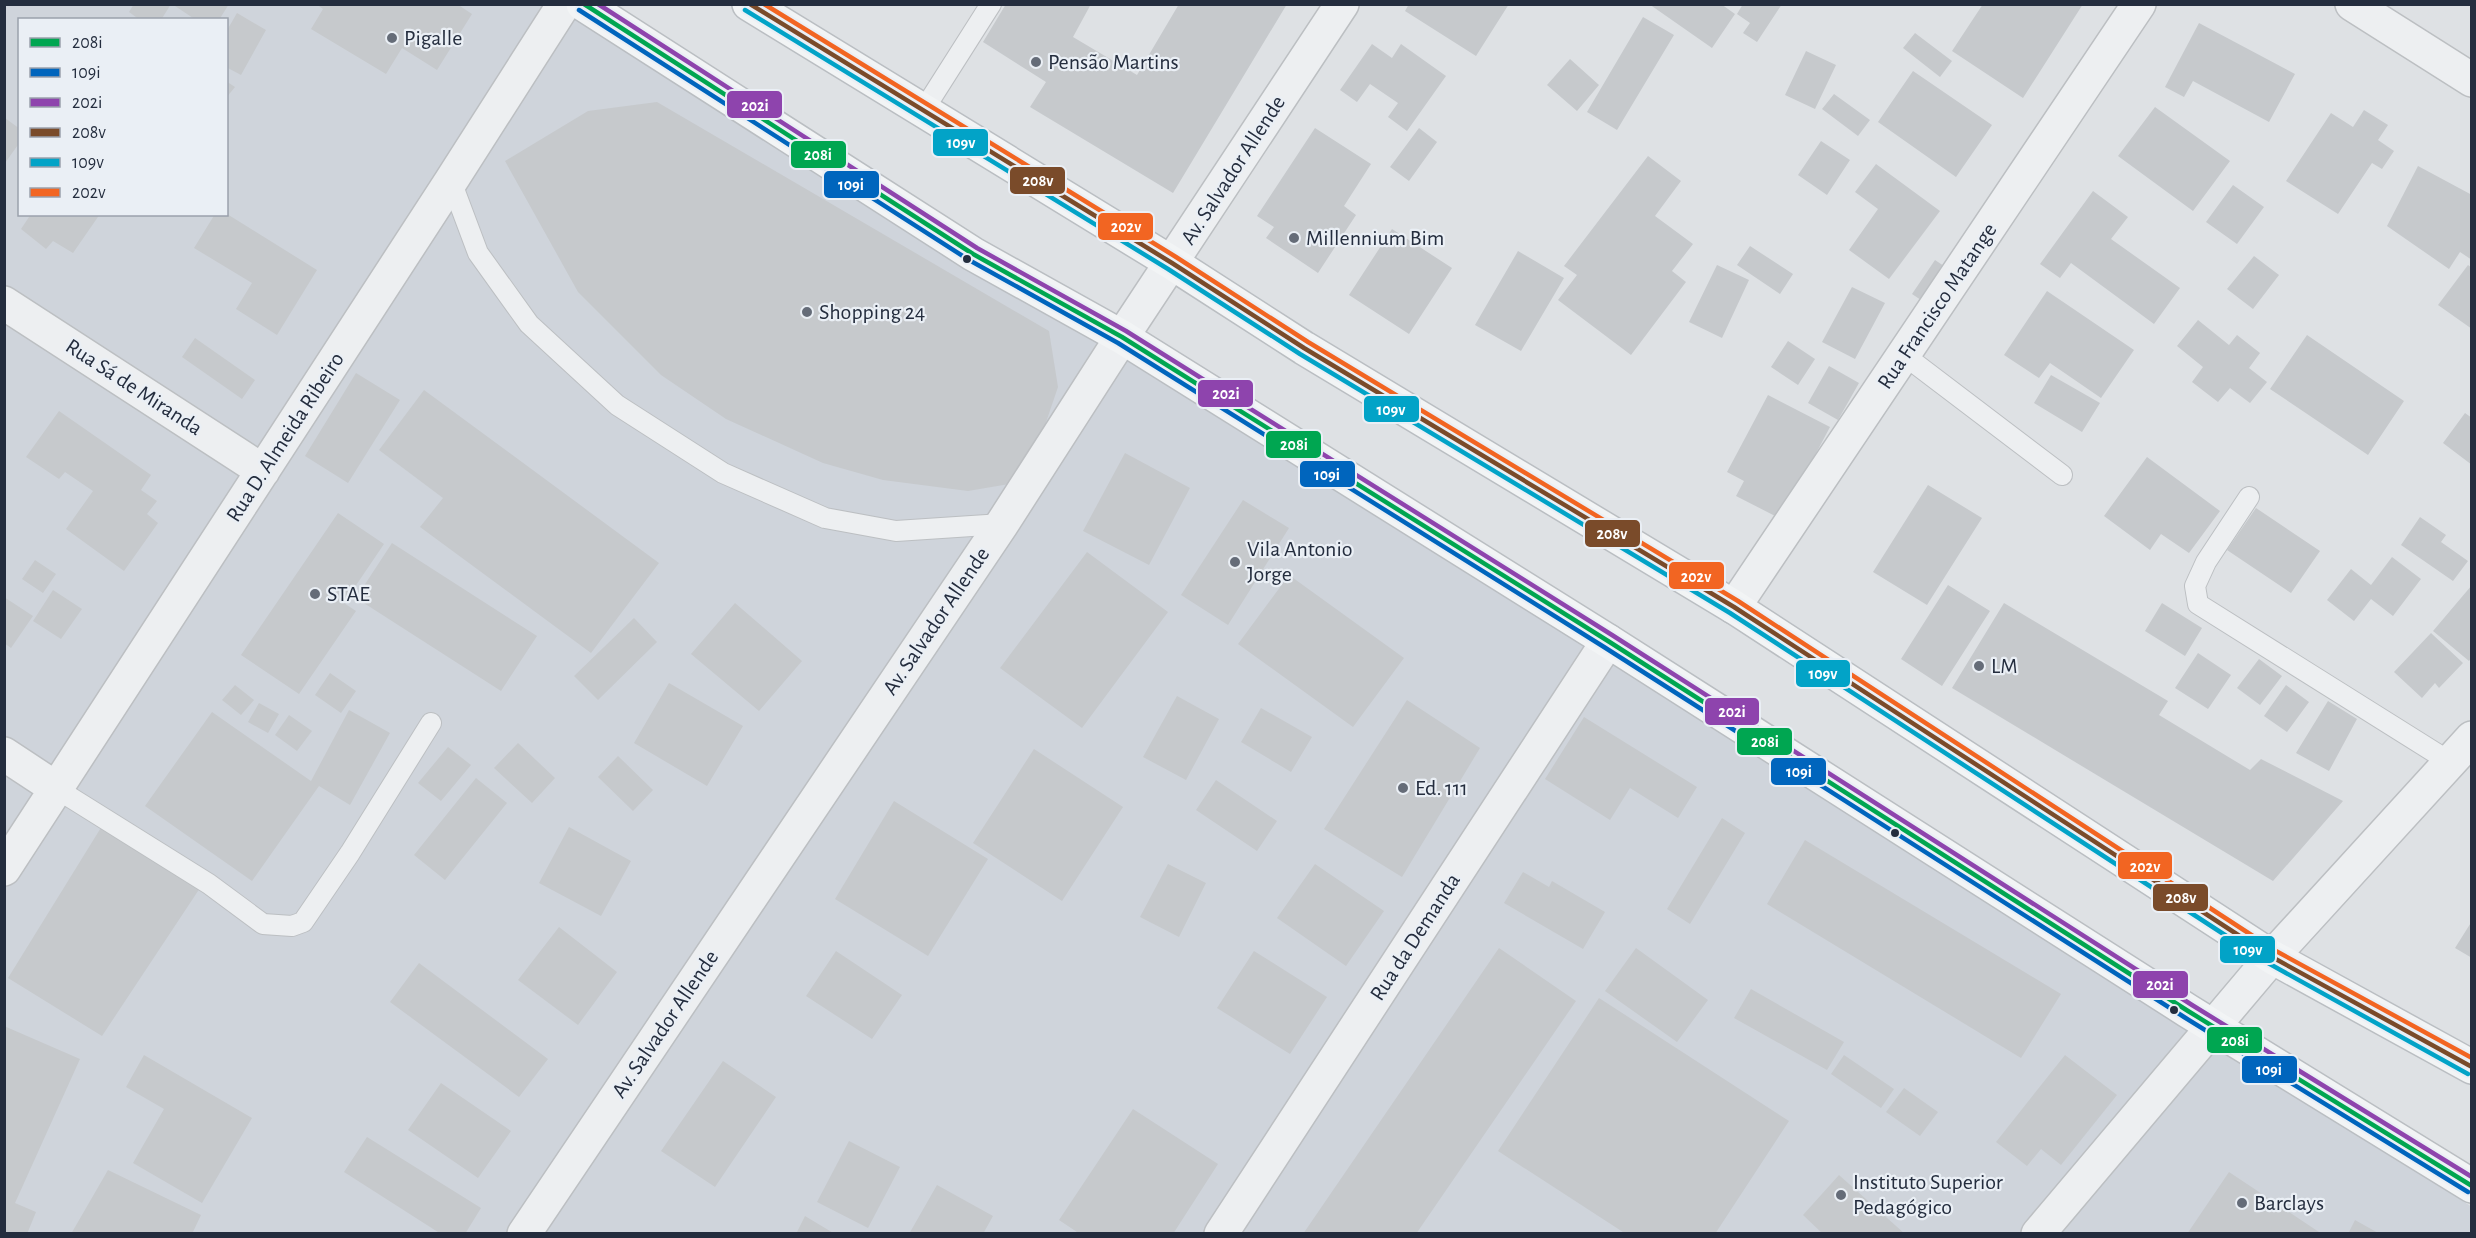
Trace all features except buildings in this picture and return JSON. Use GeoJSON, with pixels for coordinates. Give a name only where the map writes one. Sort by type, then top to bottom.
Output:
{"type":"FeatureCollection","features":[{"type":"Feature","properties":{"kind":"main road"},"geometry":{"type":"LineString","coordinates":[[583,4],[973,254],[1122,337],[2472,1186]]}},
{"type":"Feature","properties":{"kind":"main road"},"geometry":{"type":"LineString","coordinates":[[749,4],[1172,263],[1304,348],[1734,607],[2271,957],[2472,1067]]}},
{"type":"Feature","properties":{"kind":"street","name":"Rua D. Almeida Ribeiro"},"geometry":{"type":"LineString","coordinates":[[4,869],[564,4]]}},
{"type":"Feature","properties":{"kind":"street","name":"Av. Salvador Allende"},"geometry":{"type":"LineString","coordinates":[[524,1233],[1002,524],[1122,337],[1342,4]]}},
{"type":"Feature","properties":{"kind":"street","name":"Rua Francisco Matange"},"geometry":{"type":"LineString","coordinates":[[1734,607],[2139,4]]}},
{"type":"Feature","properties":{"kind":"street"},"geometry":{"type":"LineString","coordinates":[[2352,4],[2385,13],[2472,80]]}},
{"type":"Feature","properties":{"kind":"street","name":"Rua Sá de Miranda"},"geometry":{"type":"LineString","coordinates":[[4,303],[263,471]]}},
{"type":"Feature","properties":{"kind":"street","name":"Rua da Demanda"},"geometry":{"type":"LineString","coordinates":[[1221,1233],[1608,641]]}},
{"type":"Feature","properties":{"kind":"street"},"geometry":{"type":"LineString","coordinates":[[2038,1233],[2271,957],[2472,738]]}},
{"type":"Feature","properties":{"kind":"street"},"geometry":{"type":"LineString","coordinates":[[4,754],[57,789]]}},
{"type":"Feature","properties":{"kind":"lane"},"geometry":{"type":"LineString","coordinates":[[923,111],[991,4]]}},
{"type":"Feature","properties":{"kind":"lane"},"geometry":{"type":"LineString","coordinates":[[451,181],[478,253],[529,324],[617,405],[723,473],[825,518],[896,531],[1002,524]]}},
{"type":"Feature","properties":{"kind":"lane"},"geometry":{"type":"LineString","coordinates":[[1904,355],[2062,475]]}},
{"type":"Feature","properties":{"kind":"lane"},"geometry":{"type":"LineString","coordinates":[[2249,497],[2206,562],[2195,586],[2198,604],[2450,762]]}},
{"type":"Feature","properties":{"kind":"lane"},"geometry":{"type":"LineString","coordinates":[[57,789],[210,884],[263,924],[277,927],[292,926],[303,922],[350,854],[431,723]]}},
{"type":"Feature","properties":{"kind":"shaded area"},"geometry":{"type":"Polygon","coordinates":[[[5,4],[595,5],[2472,1207],[2471,1234],[5,1234],[5,4]]]}},
{"type":"Feature","properties":{"kind":"transit line","name":"208i"},"geometry":{"type":"LineString","coordinates":[[584,4],[973,254],[1122,337],[1608,641],[2188,1011],[2472,1186]]}},
{"type":"Feature","properties":{"kind":"transit line","name":"202i"},"geometry":{"type":"LineString","coordinates":[[598,4],[977,248],[1126,331],[1612,635],[2192,1005],[2472,1177]]}},
{"type":"Feature","properties":{"kind":"transit line","name":"208v"},"geometry":{"type":"LineString","coordinates":[[750,4],[1172,263],[1304,348],[1734,607],[2272,957],[2472,1067]]}},
{"type":"Feature","properties":{"kind":"transit line","name":"202v"},"geometry":{"type":"LineString","coordinates":[[764,4],[1176,257],[1308,342],[1738,601],[2276,951],[2472,1058]]}},
{"type":"Feature","properties":{"kind":"transit line","name":"109i"},"geometry":{"type":"LineString","coordinates":[[579,10],[969,260],[1118,343],[1604,647],[2184,1017],[2468,1192]]}},
{"type":"Feature","properties":{"kind":"transit line","name":"109v"},"geometry":{"type":"LineString","coordinates":[[745,10],[1168,269],[1300,354],[1730,613],[2268,963],[2468,1074]]}},
{"type":"Feature","properties":{"kind":"place","name":"Pigalle"},"geometry":{"type":"Point","coordinates":[392,38]}},
{"type":"Feature","properties":{"kind":"place","name":"Pensão Martins"},"geometry":{"type":"Point","coordinates":[1036,62]}},
{"type":"Feature","properties":{"kind":"place","name":"Millennium Bim"},"geometry":{"type":"Point","coordinates":[1294,238]}},
{"type":"Feature","properties":{"kind":"place","name":"Shopping 24"},"geometry":{"type":"Point","coordinates":[807,312]}},
{"type":"Feature","properties":{"kind":"place","name":"Vila Antonio Jorge"},"geometry":{"type":"Point","coordinates":[1235,562]}},
{"type":"Feature","properties":{"kind":"place","name":"STAE"},"geometry":{"type":"Point","coordinates":[315,594]}},
{"type":"Feature","properties":{"kind":"place","name":"LM"},"geometry":{"type":"Point","coordinates":[1979,666]}},
{"type":"Feature","properties":{"kind":"place","name":"Ed. 111"},"geometry":{"type":"Point","coordinates":[1403,788]}},
{"type":"Feature","properties":{"kind":"place","name":"Instituto Superior Pedagógico"},"geometry":{"type":"Point","coordinates":[1841,1195]}},
{"type":"Feature","properties":{"kind":"place","name":"Barclays"},"geometry":{"type":"Point","coordinates":[2242,1203]}}]}
